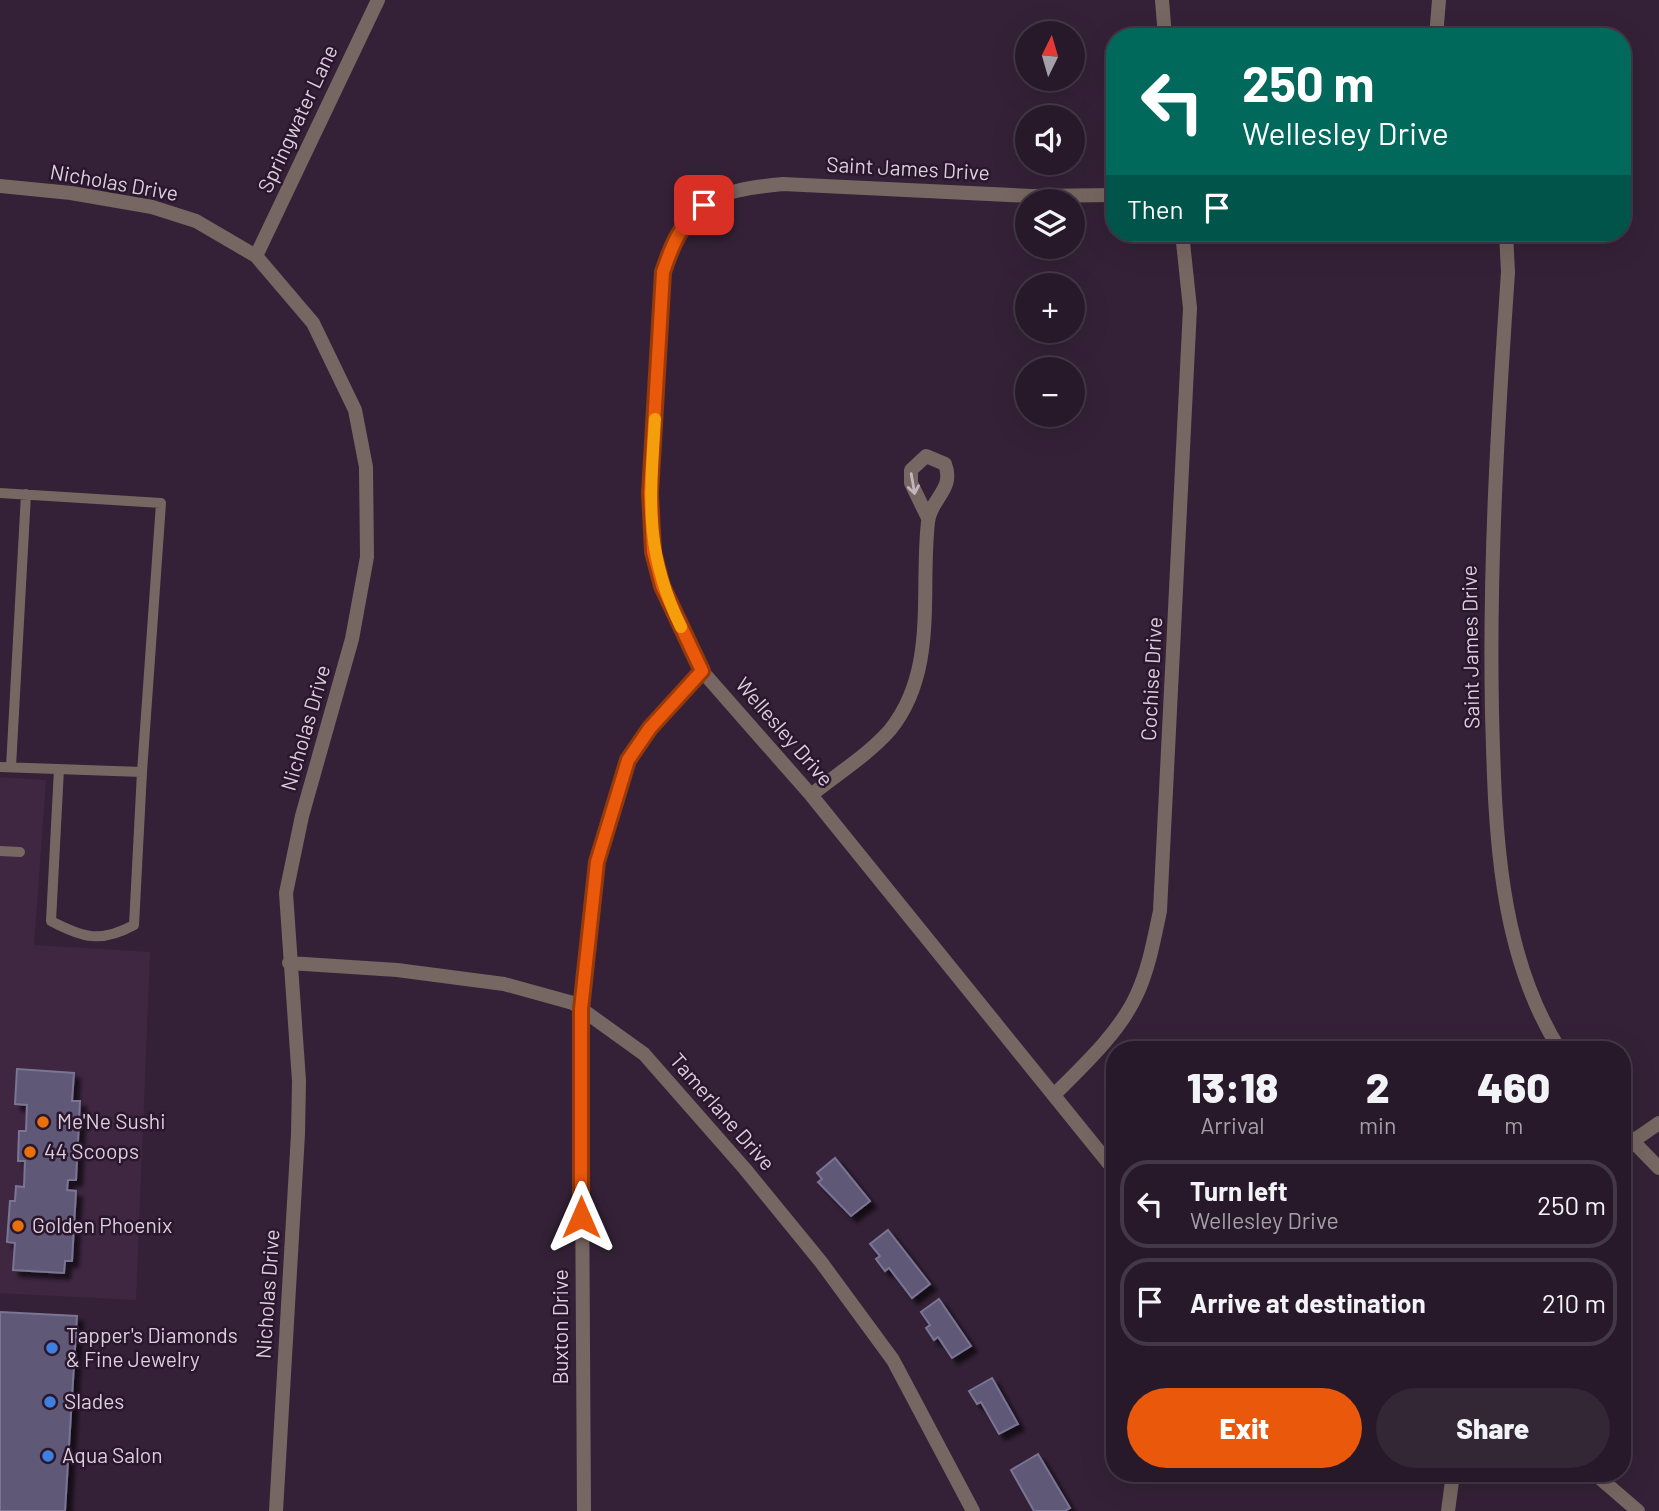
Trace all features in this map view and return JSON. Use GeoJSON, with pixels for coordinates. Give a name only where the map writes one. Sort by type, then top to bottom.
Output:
{"type":"FeatureCollection","features":[{"type":"Feature","properties":{"kind":"street","name":"Springwater Lane"},"geometry":{"type":"LineString","coordinates":[[256,256],[378,0]]}},
{"type":"Feature","properties":{"kind":"street"},"geometry":{"type":"LineString","coordinates":[[1162,0],[1164,28]]}},
{"type":"Feature","properties":{"kind":"street"},"geometry":{"type":"LineString","coordinates":[[1437,28],[1439,0]]}},
{"type":"Feature","properties":{"kind":"street","name":"Saint James Drive"},"geometry":{"type":"LineString","coordinates":[[742,188],[783,184],[1031,196],[1106,195]]}},
{"type":"Feature","properties":{"kind":"street","name":"Nicholas Drive"},"geometry":{"type":"LineString","coordinates":[[0,186],[71,193],[152,207],[196,220],[256,256],[313,323],[355,410],[366,467],[367,557],[352,639],[302,816],[286,893],[299,1081],[276,1511]]}},
{"type":"Feature","properties":{"kind":"street","name":"Wellesley Drive"},"geometry":{"type":"LineString","coordinates":[[742,188],[715,196],[692,214],[675,238],[663,272],[650,493],[653,552],[662,586],[702,671],[811,795],[1106,1160]]}},
{"type":"Feature","properties":{"kind":"street","name":"Cochise Drive"},"geometry":{"type":"LineString","coordinates":[[1054,1094],[1119,1023],[1136,996],[1151,956],[1160,911],[1190,307],[1183,242]]}},
{"type":"Feature","properties":{"kind":"street","name":"Saint James Drive"},"geometry":{"type":"LineString","coordinates":[[1506,242],[1508,272],[1492,519],[1494,771],[1508,919],[1525,974],[1556,1041]]}},
{"type":"Feature","properties":{"kind":"street"},"geometry":{"type":"LineString","coordinates":[[811,795],[888,731],[903,710],[916,681],[925,635],[928,518]]}},
{"type":"Feature","properties":{"kind":"street","name":"Buxton Drive"},"geometry":{"type":"LineString","coordinates":[[584,1511],[581,1009],[597,862],[628,760],[650,728],[702,671]]}},
{"type":"Feature","properties":{"kind":"street","name":"Tamerlane Drive"},"geometry":{"type":"LineString","coordinates":[[289,963],[397,970],[504,984],[573,1003],[644,1054],[821,1262],[893,1360],[973,1511]]}},
{"type":"Feature","properties":{"kind":"street"},"geometry":{"type":"LineString","coordinates":[[1631,1143],[1659,1124]]}},
{"type":"Feature","properties":{"kind":"street"},"geometry":{"type":"LineString","coordinates":[[1633,1141],[1659,1168]]}},
{"type":"Feature","properties":{"kind":"street"},"geometry":{"type":"LineString","coordinates":[[1448,1511],[1452,1482]]}},
{"type":"Feature","properties":{"kind":"street"},"geometry":{"type":"LineString","coordinates":[[1604,1482],[1638,1511]]}},
{"type":"Feature","properties":{"kind":"lane"},"geometry":{"type":"LineString","coordinates":[[0,493],[161,503],[134,925],[114,936],[79,936],[51,921],[59,769]]}},
{"type":"Feature","properties":{"kind":"lane"},"geometry":{"type":"LineString","coordinates":[[11,767],[26,494]]}},
{"type":"Feature","properties":{"kind":"lane"},"geometry":{"type":"LineString","coordinates":[[0,767],[142,772]]}},
{"type":"Feature","properties":{"kind":"lane"},"geometry":{"type":"LineString","coordinates":[[0,851],[20,852]]}},
{"type":"Feature","properties":{"kind":"shaded area"},"geometry":{"type":"Polygon","coordinates":[[[0,777],[46,780],[34,945],[150,952],[136,1300],[0,1293],[0,777]]]}},
{"type":"Feature","properties":{"kind":"building"},"geometry":{"type":"Polygon","coordinates":[[[17,1069],[74,1073],[72,1101],[80,1101],[76,1180],[68,1180],[67,1190],[76,1191],[72,1261],[65,1261],[64,1273],[13,1270],[15,1243],[7,1242],[10,1201],[15,1201],[16,1186],[24,1187],[25,1161],[18,1161],[19,1131],[26,1131],[27,1105],[15,1104],[17,1069]]]}},
{"type":"Feature","properties":{"kind":"building"},"geometry":{"type":"Polygon","coordinates":[[[835,1158],[870,1201],[851,1216],[818,1182],[822,1179],[817,1173],[835,1158]]]}},
{"type":"Feature","properties":{"kind":"building"},"geometry":{"type":"Polygon","coordinates":[[[888,1230],[930,1284],[912,1298],[889,1268],[885,1271],[876,1259],[880,1256],[870,1244],[888,1230]]]}},
{"type":"Feature","properties":{"kind":"building"},"geometry":{"type":"Polygon","coordinates":[[[939,1299],[971,1346],[952,1358],[938,1337],[934,1340],[926,1328],[930,1325],[921,1312],[939,1299]]]}},
{"type":"Feature","properties":{"kind":"building"},"geometry":{"type":"Polygon","coordinates":[[[0,1312],[77,1316],[65,1511],[0,1511],[0,1312]]]}},
{"type":"Feature","properties":{"kind":"building"},"geometry":{"type":"Polygon","coordinates":[[[992,1378],[1018,1424],[999,1434],[981,1402],[977,1404],[969,1391],[992,1378]]]}},
{"type":"Feature","properties":{"kind":"building"},"geometry":{"type":"Polygon","coordinates":[[[1038,1454],[1070,1508],[1065,1511],[1034,1511],[1011,1470],[1038,1454]]]}},
{"type":"Feature","properties":{"kind":"slow traffic"},"geometry":{"type":"LineString","coordinates":[[655,419],[650,493],[653,552],[662,586],[681,627]]}},
{"type":"Feature","properties":{"kind":"place","name":"Me'Ne Sushi"},"geometry":{"type":"Point","coordinates":[43,1122]}},
{"type":"Feature","properties":{"kind":"place","name":"44 Scoops"},"geometry":{"type":"Point","coordinates":[30,1152]}},
{"type":"Feature","properties":{"kind":"place","name":"Golden Phoenix"},"geometry":{"type":"Point","coordinates":[18,1226]}},
{"type":"Feature","properties":{"kind":"place","name":"Tapper's Diamonds & Fine Jewelry"},"geometry":{"type":"Point","coordinates":[52,1348]}},
{"type":"Feature","properties":{"kind":"place","name":"Slades"},"geometry":{"type":"Point","coordinates":[50,1402]}},
{"type":"Feature","properties":{"kind":"place","name":"Aqua Salon"},"geometry":{"type":"Point","coordinates":[48,1456]}},
{"type":"Feature","properties":{"kind":"route"},"geometry":{"type":"LineString","coordinates":[[581,1217],[581,1009],[597,862],[628,760],[650,728],[702,671],[662,586],[653,552],[650,493],[663,272],[675,238],[692,214],[704,205]]}}]}
